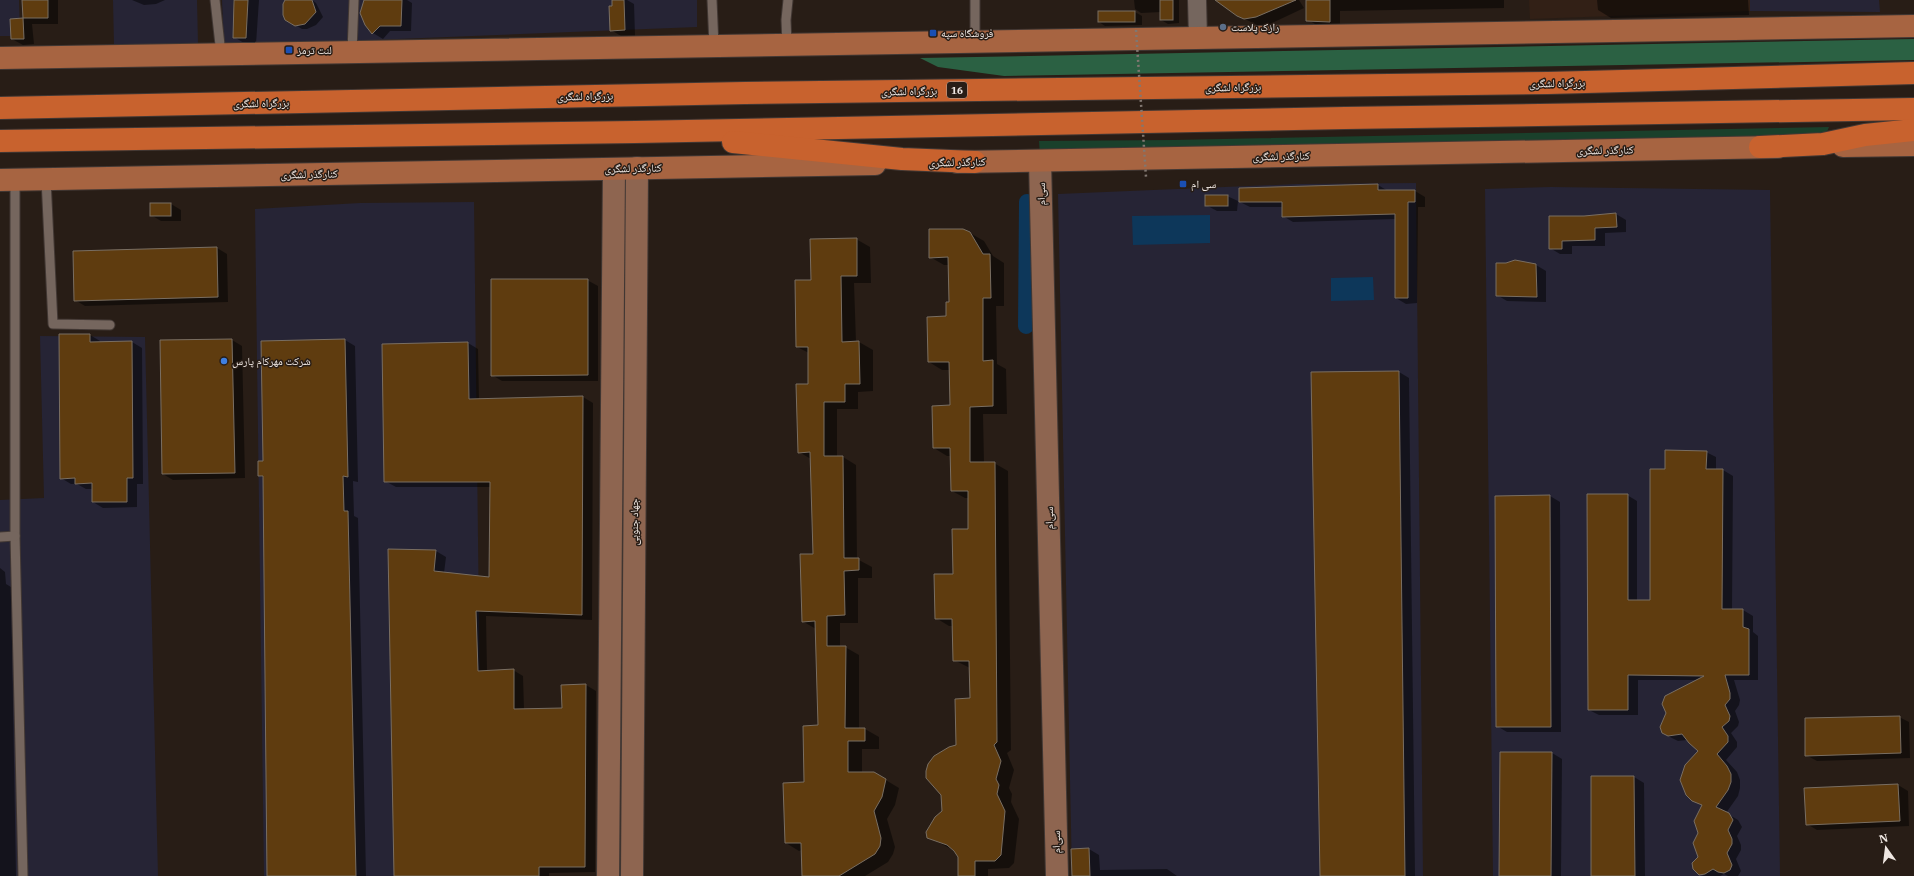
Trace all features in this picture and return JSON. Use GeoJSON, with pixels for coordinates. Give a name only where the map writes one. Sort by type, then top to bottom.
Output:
{"type":"FeatureCollection","features":[{"type":"Feature","properties":{"kind":"highway","name":"بزرگراه لشگری"},"geometry":{"type":"LineString","coordinates":[[0,108],[730,94],[1548,84],[1914,73]]}},
{"type":"Feature","properties":{"kind":"highway"},"geometry":{"type":"LineString","coordinates":[[0,141],[635,132],[1345,118],[1914,109]]}},
{"type":"Feature","properties":{"kind":"highway"},"geometry":{"type":"LineString","coordinates":[[1760,147],[1823,144],[1865,134],[1914,130]]}},
{"type":"Feature","properties":{"kind":"highway"},"geometry":{"type":"LineString","coordinates":[[635,132],[902,159],[975,162]]}},
{"type":"Feature","properties":{"kind":"main road"},"geometry":{"type":"LineString","coordinates":[[0,58],[1914,26]]}},
{"type":"Feature","properties":{"kind":"main road","name":"کنارگذر لشگری"},"geometry":{"type":"LineString","coordinates":[[7,180],[1914,144]]}},
{"type":"Feature","properties":{"kind":"street"},"geometry":{"type":"LineString","coordinates":[[1197,0],[1198,38]]}},
{"type":"Feature","properties":{"kind":"street","name":"سی‌ام"},"geometry":{"type":"LineString","coordinates":[[1040,161],[1057,876]]}},
{"type":"Feature","properties":{"kind":"street","name":"جهاد جنوبی"},"geometry":{"type":"LineString","coordinates":[[632,876],[637,168]]}},
{"type":"Feature","properties":{"kind":"street","name":"جهاد جنوبی"},"geometry":{"type":"LineString","coordinates":[[608,876],[614,169]]}},
{"type":"Feature","properties":{"kind":"lane"},"geometry":{"type":"LineString","coordinates":[[215,0],[221,54]]}},
{"type":"Feature","properties":{"kind":"lane"},"geometry":{"type":"LineString","coordinates":[[352,52],[354,0]]}},
{"type":"Feature","properties":{"kind":"lane"},"geometry":{"type":"LineString","coordinates":[[712,0],[714,46]]}},
{"type":"Feature","properties":{"kind":"lane"},"geometry":{"type":"LineString","coordinates":[[787,45],[786,20],[788,0]]}},
{"type":"Feature","properties":{"kind":"lane"},"geometry":{"type":"LineString","coordinates":[[975,0],[975,42]]}},
{"type":"Feature","properties":{"kind":"lane"},"geometry":{"type":"LineString","coordinates":[[46,179],[52,324],[110,325]]}},
{"type":"Feature","properties":{"kind":"lane"},"geometry":{"type":"LineString","coordinates":[[7,180],[23,876]]}},
{"type":"Feature","properties":{"kind":"lane"},"geometry":{"type":"LineString","coordinates":[[0,537],[15,536]]}},
{"type":"Feature","properties":{"kind":"path"},"geometry":{"type":"LineString","coordinates":[[1136,30],[1146,177]]}},
{"type":"Feature","properties":{"kind":"shaded area"},"geometry":{"type":"Polygon","coordinates":[[[0,0],[19,0],[20,36],[0,36],[0,0]]]}},
{"type":"Feature","properties":{"kind":"shaded area"},"geometry":{"type":"Polygon","coordinates":[[[113,0],[197,0],[198,44],[114,45],[113,0]]]}},
{"type":"Feature","properties":{"kind":"shaded area"},"geometry":{"type":"Polygon","coordinates":[[[222,0],[697,0],[697,27],[224,46],[222,0]]]}},
{"type":"Feature","properties":{"kind":"shaded area"},"geometry":{"type":"Polygon","coordinates":[[[1529,0],[1750,0],[1750,11],[1530,19],[1529,0]]]}},
{"type":"Feature","properties":{"kind":"shaded area"},"geometry":{"type":"Polygon","coordinates":[[[1750,0],[1879,0],[1880,12],[1750,11],[1750,0]]]}},
{"type":"Feature","properties":{"kind":"shaded area"},"geometry":{"type":"Polygon","coordinates":[[[1416,183],[1423,876],[1072,876],[1058,194],[1297,184],[1416,183]]]}},
{"type":"Feature","properties":{"kind":"shaded area"},"geometry":{"type":"Polygon","coordinates":[[[1551,187],[1770,190],[1780,876],[1493,876],[1485,189],[1551,187]]]}},
{"type":"Feature","properties":{"kind":"shaded area"},"geometry":{"type":"Polygon","coordinates":[[[474,202],[482,876],[264,876],[255,209],[360,203],[474,202]]]}},
{"type":"Feature","properties":{"kind":"shaded area"},"geometry":{"type":"Polygon","coordinates":[[[40,336],[145,337],[158,876],[0,876],[0,500],[44,498],[40,336]]]}},
{"type":"Feature","properties":{"kind":"green space"},"geometry":{"type":"Polygon","coordinates":[[[1914,39],[1914,60],[1004,76],[938,67],[920,58],[1914,39]]]}},
{"type":"Feature","properties":{"kind":"green space"},"geometry":{"type":"Polygon","coordinates":[[[1829,127],[1825,136],[1040,156],[1039,141],[1173,140],[1829,127]]]}},
{"type":"Feature","properties":{"kind":"water"},"geometry":{"type":"Polygon","coordinates":[[[1210,215],[1210,243],[1133,245],[1132,216],[1210,215]]]}},
{"type":"Feature","properties":{"kind":"water"},"geometry":{"type":"Polygon","coordinates":[[[1373,277],[1374,300],[1331,301],[1331,278],[1373,277]]]}},
{"type":"Feature","properties":{"kind":"building"},"geometry":{"type":"Polygon","coordinates":[[[22,0],[48,0],[48,18],[23,18],[22,0]]]}},
{"type":"Feature","properties":{"kind":"building"},"geometry":{"type":"Polygon","coordinates":[[[234,0],[248,0],[246,38],[233,38],[234,0]]]}},
{"type":"Feature","properties":{"kind":"building"},"geometry":{"type":"Polygon","coordinates":[[[285,0],[312,0],[316,12],[305,24],[295,26],[285,20],[283,15],[283,4],[285,0]]]}},
{"type":"Feature","properties":{"kind":"building"},"geometry":{"type":"Polygon","coordinates":[[[364,0],[402,0],[401,26],[380,26],[372,34],[365,25],[360,13],[364,0]]]}},
{"type":"Feature","properties":{"kind":"building"},"geometry":{"type":"Polygon","coordinates":[[[612,0],[624,0],[625,30],[610,31],[609,6],[612,6],[612,0]]]}},
{"type":"Feature","properties":{"kind":"building"},"geometry":{"type":"Polygon","coordinates":[[[1160,0],[1173,0],[1173,20],[1160,20],[1160,0]]]}},
{"type":"Feature","properties":{"kind":"building"},"geometry":{"type":"Polygon","coordinates":[[[1215,0],[1296,0],[1256,17],[1244,19],[1237,16],[1215,0]]]}},
{"type":"Feature","properties":{"kind":"building"},"geometry":{"type":"Polygon","coordinates":[[[1306,0],[1330,0],[1330,22],[1306,21],[1306,0]]]}},
{"type":"Feature","properties":{"kind":"building"},"geometry":{"type":"Polygon","coordinates":[[[1098,11],[1135,11],[1135,22],[1098,22],[1098,11]]]}},
{"type":"Feature","properties":{"kind":"building"},"geometry":{"type":"Polygon","coordinates":[[[23,18],[24,39],[11,39],[10,19],[23,18]]]}},
{"type":"Feature","properties":{"kind":"building"},"geometry":{"type":"Polygon","coordinates":[[[1378,184],[1378,190],[1415,190],[1415,202],[1408,202],[1408,298],[1395,298],[1395,214],[1282,217],[1282,202],[1239,202],[1239,188],[1378,184]]]}},
{"type":"Feature","properties":{"kind":"building"},"geometry":{"type":"Polygon","coordinates":[[[1205,195],[1228,195],[1228,206],[1205,206],[1205,195]]]}},
{"type":"Feature","properties":{"kind":"building"},"geometry":{"type":"Polygon","coordinates":[[[150,203],[171,203],[171,216],[150,216],[150,203]]]}},
{"type":"Feature","properties":{"kind":"building"},"geometry":{"type":"Polygon","coordinates":[[[1616,213],[1617,227],[1595,228],[1595,240],[1562,241],[1562,249],[1549,249],[1549,216],[1584,216],[1616,213]]]}},
{"type":"Feature","properties":{"kind":"building"},"geometry":{"type":"Polygon","coordinates":[[[929,229],[963,229],[970,232],[983,254],[990,254],[991,298],[983,298],[983,361],[993,360],[993,406],[970,407],[970,462],[995,462],[997,742],[994,745],[1001,761],[996,779],[999,785],[997,794],[1005,811],[1001,855],[995,861],[975,861],[975,876],[958,876],[958,857],[954,851],[947,845],[927,838],[926,832],[935,817],[942,811],[941,795],[926,778],[928,764],[934,756],[949,747],[956,745],[955,699],[970,698],[969,661],[953,661],[952,619],[935,619],[934,574],[953,574],[952,529],[968,529],[968,491],[951,491],[950,448],[933,448],[932,406],[950,405],[949,362],[928,362],[927,317],[946,316],[946,302],[949,302],[948,257],[929,258],[929,229]]]}},
{"type":"Feature","properties":{"kind":"building"},"geometry":{"type":"Polygon","coordinates":[[[857,238],[857,276],[841,276],[842,342],[859,341],[860,384],[845,384],[845,402],[824,402],[824,456],[843,456],[844,558],[859,558],[859,570],[844,571],[845,615],[827,616],[827,646],[846,646],[845,728],[865,728],[865,741],[848,741],[848,772],[874,772],[886,779],[882,797],[874,811],[881,838],[880,846],[875,854],[839,876],[802,876],[801,843],[785,843],[783,783],[804,782],[803,726],[818,725],[815,621],[802,622],[800,554],[813,554],[810,452],[798,453],[796,384],[808,384],[808,347],[796,347],[795,280],[811,280],[810,239],[857,238]]]}},
{"type":"Feature","properties":{"kind":"building"},"geometry":{"type":"Polygon","coordinates":[[[217,247],[218,297],[74,301],[73,251],[217,247]]]}},
{"type":"Feature","properties":{"kind":"building"},"geometry":{"type":"Polygon","coordinates":[[[1515,260],[1536,264],[1537,297],[1496,296],[1496,263],[1506,263],[1515,260]]]}},
{"type":"Feature","properties":{"kind":"building"},"geometry":{"type":"Polygon","coordinates":[[[491,279],[588,279],[588,375],[491,376],[491,279]]]}},
{"type":"Feature","properties":{"kind":"building"},"geometry":{"type":"Polygon","coordinates":[[[59,334],[90,334],[90,342],[132,341],[133,478],[127,478],[127,502],[92,502],[92,483],[75,484],[75,478],[60,479],[59,334]]]}},
{"type":"Feature","properties":{"kind":"building"},"geometry":{"type":"Polygon","coordinates":[[[232,339],[235,473],[162,474],[160,340],[232,339]]]}},
{"type":"Feature","properties":{"kind":"building"},"geometry":{"type":"Polygon","coordinates":[[[345,339],[348,477],[343,476],[344,511],[348,511],[356,876],[267,876],[263,476],[258,476],[258,461],[263,461],[261,341],[345,339]]]}},
{"type":"Feature","properties":{"kind":"building"},"geometry":{"type":"Polygon","coordinates":[[[468,342],[469,399],[583,396],[582,615],[476,611],[478,671],[514,669],[514,709],[562,708],[561,685],[586,684],[585,867],[539,867],[539,876],[394,876],[388,549],[436,550],[434,571],[489,577],[490,482],[384,482],[382,344],[468,342]]]}},
{"type":"Feature","properties":{"kind":"building"},"geometry":{"type":"Polygon","coordinates":[[[1399,371],[1405,876],[1320,876],[1311,372],[1399,371]]]}},
{"type":"Feature","properties":{"kind":"building"},"geometry":{"type":"Polygon","coordinates":[[[1665,450],[1707,451],[1706,469],[1723,469],[1722,609],[1743,609],[1743,627],[1749,629],[1749,675],[1725,675],[1730,693],[1730,699],[1725,705],[1730,716],[1729,721],[1722,727],[1728,736],[1728,742],[1717,754],[1727,766],[1731,774],[1731,782],[1728,790],[1716,807],[1729,813],[1733,820],[1728,830],[1732,839],[1732,844],[1727,853],[1732,865],[1730,870],[1724,873],[1713,869],[1705,874],[1699,875],[1693,869],[1692,863],[1698,857],[1693,843],[1698,833],[1694,821],[1702,805],[1692,801],[1686,795],[1680,780],[1685,765],[1698,751],[1682,734],[1668,736],[1662,733],[1660,727],[1666,713],[1662,704],[1665,696],[1704,676],[1628,675],[1628,710],[1588,710],[1587,494],[1628,494],[1628,600],[1650,600],[1650,469],[1665,469],[1665,450]]]}},
{"type":"Feature","properties":{"kind":"building"},"geometry":{"type":"Polygon","coordinates":[[[1550,495],[1551,727],[1496,727],[1495,496],[1550,495]]]}},
{"type":"Feature","properties":{"kind":"building"},"geometry":{"type":"Polygon","coordinates":[[[1900,716],[1901,753],[1805,756],[1805,718],[1900,716]]]}},
{"type":"Feature","properties":{"kind":"building"},"geometry":{"type":"Polygon","coordinates":[[[1500,752],[1552,752],[1551,876],[1499,876],[1500,752]]]}},
{"type":"Feature","properties":{"kind":"building"},"geometry":{"type":"Polygon","coordinates":[[[1591,776],[1634,776],[1635,876],[1591,876],[1591,776]]]}},
{"type":"Feature","properties":{"kind":"building"},"geometry":{"type":"Polygon","coordinates":[[[1898,784],[1900,821],[1806,825],[1804,788],[1898,784]]]}},
{"type":"Feature","properties":{"kind":"building"},"geometry":{"type":"Polygon","coordinates":[[[1089,848],[1090,876],[1072,876],[1071,849],[1089,848]]]}},
{"type":"Feature","properties":{"kind":"waterway"},"geometry":{"type":"LineString","coordinates":[[1026,326],[1027,202]]}},
{"type":"Feature","properties":{"kind":"place","name":"رازک پلاست"},"geometry":{"type":"Point","coordinates":[1223,27]}},
{"type":"Feature","properties":{"kind":"place","name":"فروشگاه سپه"},"geometry":{"type":"Point","coordinates":[933,33]}},
{"type":"Feature","properties":{"kind":"place","name":"لنت ترمز"},"geometry":{"type":"Point","coordinates":[289,50]}},
{"type":"Feature","properties":{"kind":"place","name":"سی ام"},"geometry":{"type":"Point","coordinates":[1183,184]}},
{"type":"Feature","properties":{"kind":"place","name":"شرکت مهرکام پارس"},"geometry":{"type":"Point","coordinates":[224,361]}}]}
